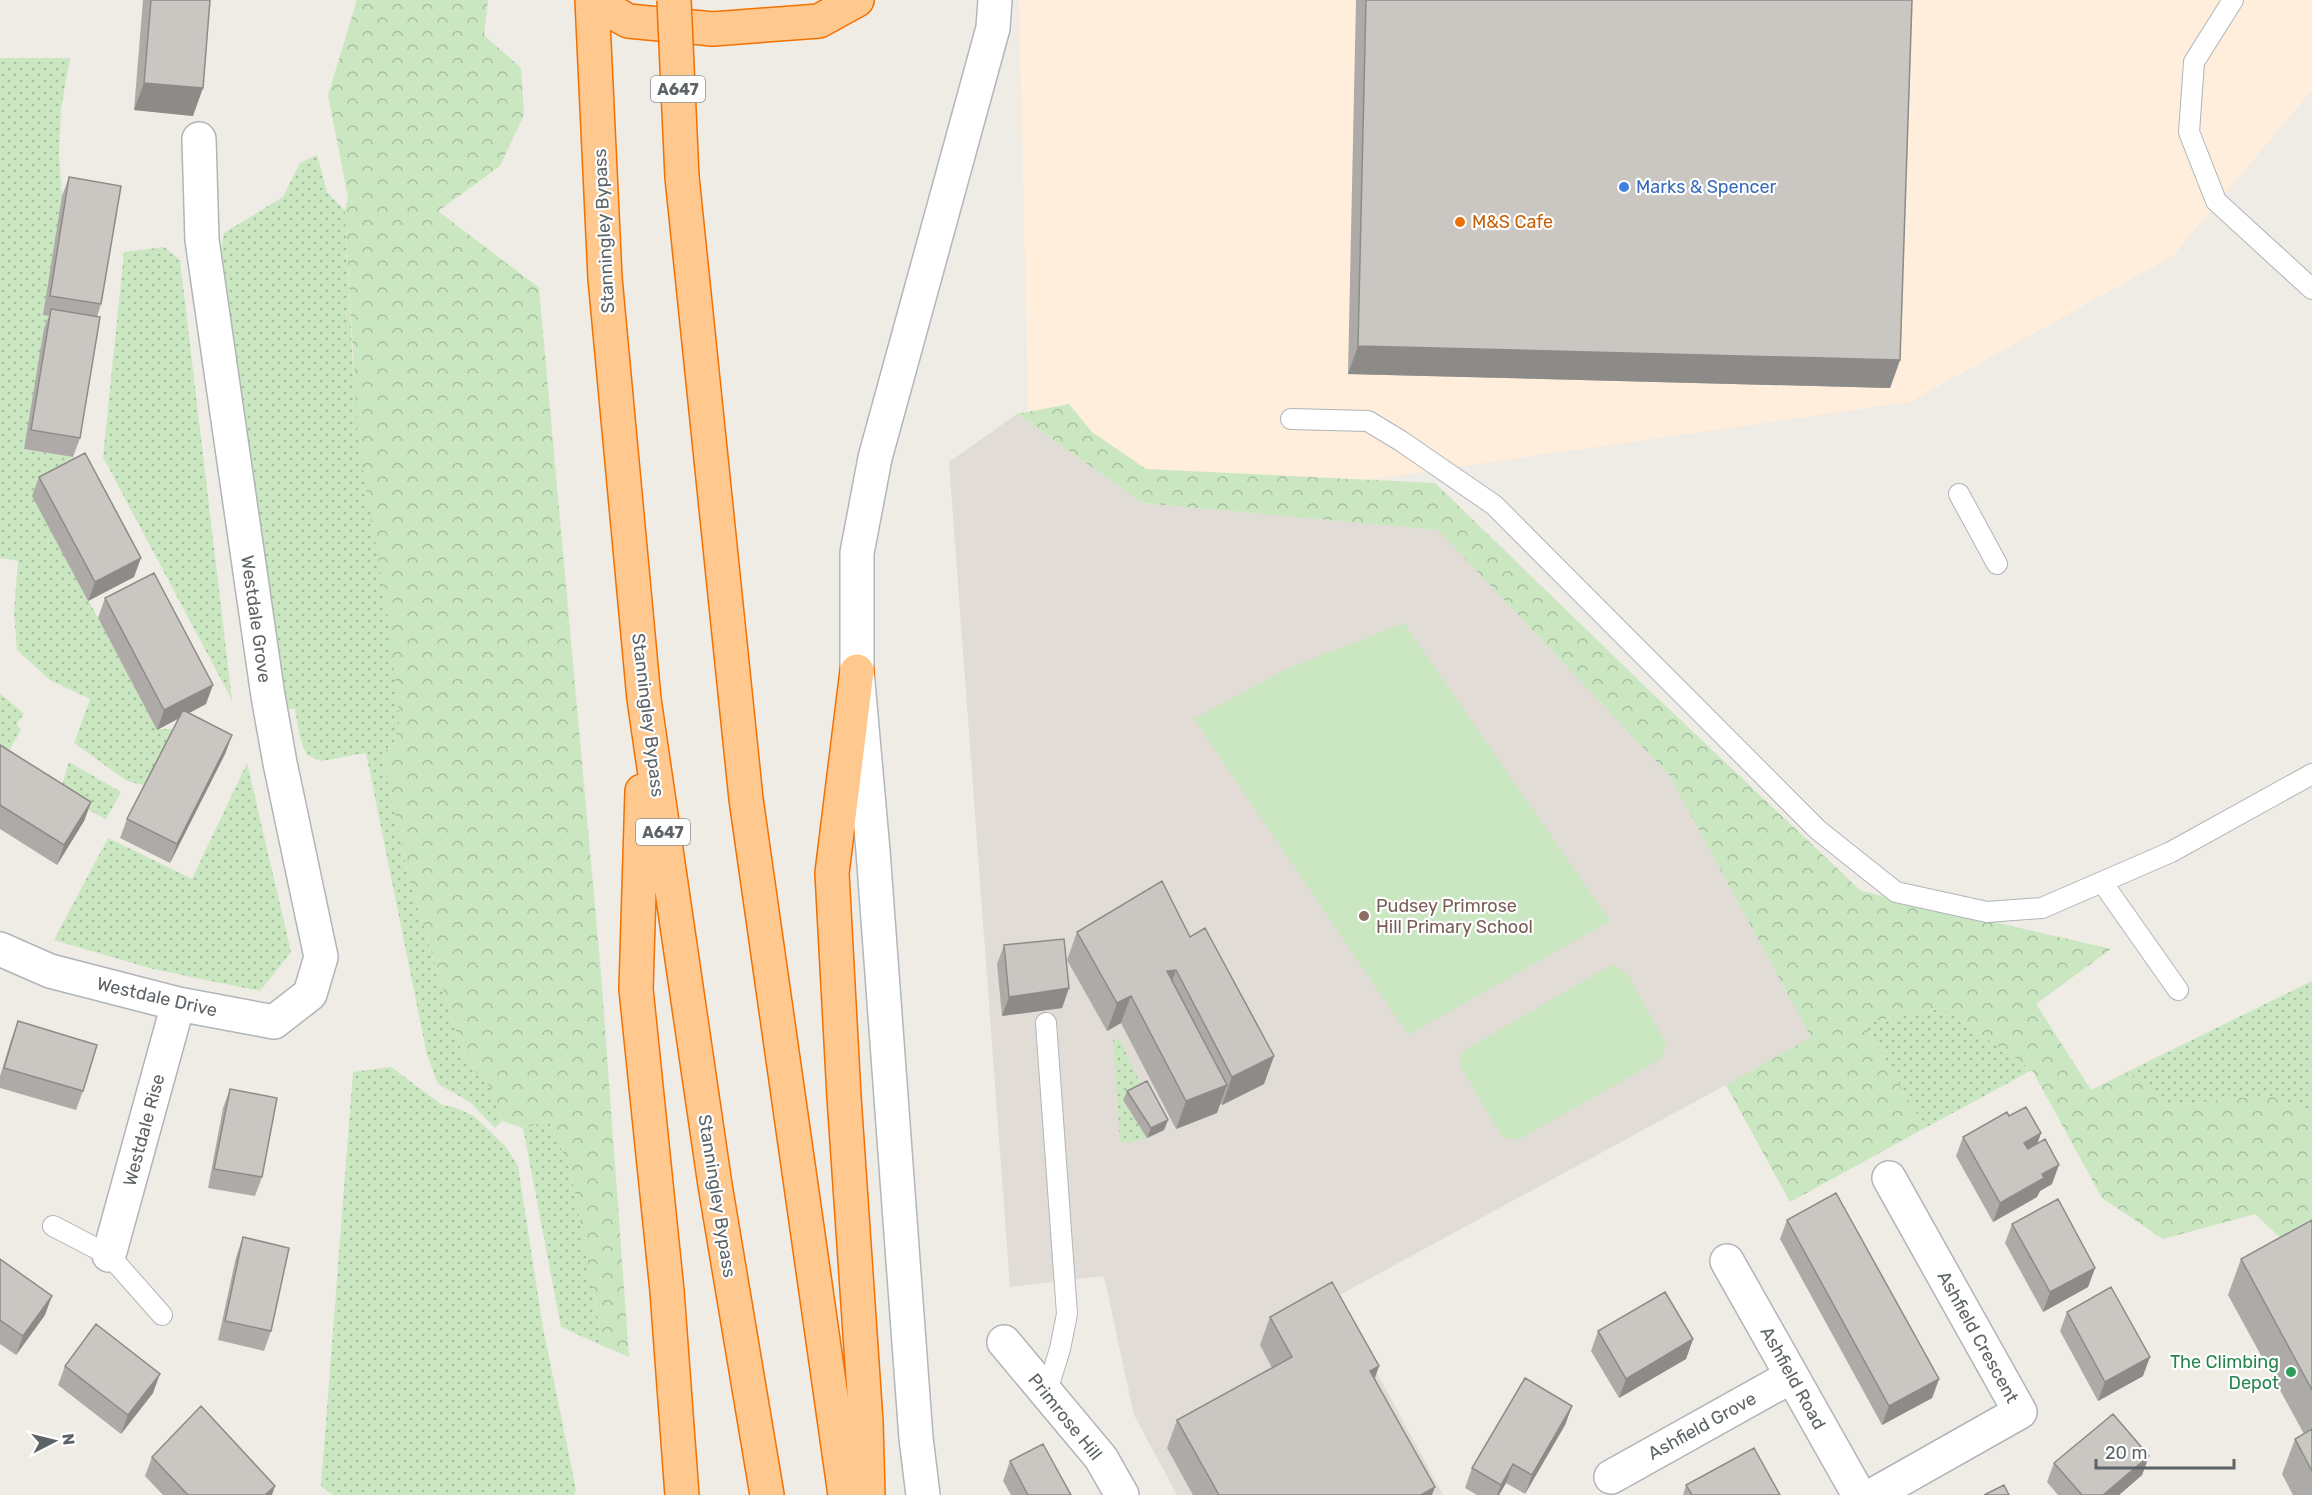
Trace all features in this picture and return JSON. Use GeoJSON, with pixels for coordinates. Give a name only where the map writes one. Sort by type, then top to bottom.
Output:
{"type":"FeatureCollection","features":[{"type":"Feature","properties":{"kind":"highway"},"geometry":{"type":"LineString","coordinates":[[592,0],[628,21],[713,29],[819,21],[857,0]]}},
{"type":"Feature","properties":{"kind":"highway","name":"Stanningley Bypass"},"geometry":{"type":"LineString","coordinates":[[592,0],[605,278],[644,699],[715,1185],[767,1495]]}},
{"type":"Feature","properties":{"kind":"highway","name":"A647"},"geometry":{"type":"LineString","coordinates":[[674,0],[682,177],[746,799],[845,1495]]}},
{"type":"Feature","properties":{"kind":"highway"},"geometry":{"type":"LineString","coordinates":[[856,671],[832,873],[844,1097],[866,1422],[868,1495]]}},
{"type":"Feature","properties":{"kind":"highway"},"geometry":{"type":"LineString","coordinates":[[644,699],[636,989],[667,1291],[682,1495]]}},
{"type":"Feature","properties":{"kind":"street"},"geometry":{"type":"LineString","coordinates":[[923,1495],[916,1438],[873,851],[856,671],[857,552],[875,458],[993,28],[995,0]]}},
{"type":"Feature","properties":{"kind":"street","name":"Westdale Grove"},"geometry":{"type":"LineString","coordinates":[[199,139],[202,240],[268,696],[321,957],[310,994]]}},
{"type":"Feature","properties":{"kind":"street","name":"Westdale Drive"},"geometry":{"type":"LineString","coordinates":[[0,950],[50,971],[178,1004],[274,1022],[310,994]]}},
{"type":"Feature","properties":{"kind":"street","name":"Westdale Rise"},"geometry":{"type":"LineString","coordinates":[[109,1255],[178,1004]]}},
{"type":"Feature","properties":{"kind":"street","name":"Ashfield Crescent"},"geometry":{"type":"LineString","coordinates":[[1874,1495],[2020,1412],[1889,1178]]}},
{"type":"Feature","properties":{"kind":"street","name":"Ashfield Road"},"geometry":{"type":"LineString","coordinates":[[1727,1261],[1859,1495]]}},
{"type":"Feature","properties":{"kind":"street","name":"Primrose Hill"},"geometry":{"type":"LineString","coordinates":[[1004,1342],[1101,1458],[1122,1495]]}},
{"type":"Feature","properties":{"kind":"street","name":"Ashfield Grove"},"geometry":{"type":"LineString","coordinates":[[1611,1477],[1792,1376]]}},
{"type":"Feature","properties":{"kind":"lane"},"geometry":{"type":"LineString","coordinates":[[2233,0],[2194,62],[2189,132],[2216,201],[2312,289]]}},
{"type":"Feature","properties":{"kind":"lane"},"geometry":{"type":"LineString","coordinates":[[1291,419],[1368,421],[1494,505],[1818,830],[1896,892],[1987,912],[2042,908],[2171,852],[2312,774]]}},
{"type":"Feature","properties":{"kind":"lane"},"geometry":{"type":"LineString","coordinates":[[1959,494],[1997,564]]}},
{"type":"Feature","properties":{"kind":"lane"},"geometry":{"type":"LineString","coordinates":[[2102,882],[2178,990]]}},
{"type":"Feature","properties":{"kind":"lane"},"geometry":{"type":"LineString","coordinates":[[1046,1023],[1067,1314],[1060,1349],[1046,1394]]}},
{"type":"Feature","properties":{"kind":"lane"},"geometry":{"type":"LineString","coordinates":[[53,1226],[109,1255],[162,1315]]}},
{"type":"Feature","properties":{"kind":"shaded area"},"geometry":{"type":"Polygon","coordinates":[[[1019,0],[2312,0],[2312,90],[2173,256],[1910,402],[1031,528],[1019,0]]]}},
{"type":"Feature","properties":{"kind":"shaded area","name":"Pudsey Primrose Hill Primary School"},"geometry":{"type":"Polygon","coordinates":[[[1017,414],[1142,503],[1438,530],[1669,775],[1812,1038],[1336,1297],[1443,1495],[1177,1495],[1134,1415],[1104,1276],[1010,1287],[949,462],[1017,414]]]}},
{"type":"Feature","properties":{"kind":"green space"},"geometry":{"type":"Polygon","coordinates":[[[357,0],[488,0],[484,35],[521,68],[524,115],[500,166],[438,211],[539,288],[601,973],[629,1357],[603,1346],[571,1171],[549,1121],[523,1128],[502,1121],[492,1089],[477,1074],[462,1052],[408,875],[382,753],[394,743],[400,720],[386,604],[358,442],[345,211],[348,197],[328,95],[357,0]]]}},
{"type":"Feature","properties":{"kind":"green space"},"geometry":{"type":"Polygon","coordinates":[[[0,58],[70,58],[61,109],[59,155],[62,196],[94,324],[25,449],[73,457],[78,472],[33,496],[157,729],[176,729],[147,786],[127,781],[74,743],[90,699],[50,680],[17,650],[14,613],[18,561],[0,558],[0,58]]]}},
{"type":"Feature","properties":{"kind":"green space"},"geometry":{"type":"Polygon","coordinates":[[[317,155],[327,192],[345,211],[353,369],[397,682],[400,720],[394,743],[382,753],[408,875],[462,1052],[477,1074],[492,1089],[502,1121],[495,1128],[470,1102],[438,1084],[427,1055],[366,753],[321,761],[307,755],[300,738],[295,709],[280,708],[220,254],[224,233],[283,197],[300,163],[317,155]]]}},
{"type":"Feature","properties":{"kind":"green space"},"geometry":{"type":"Polygon","coordinates":[[[164,247],[180,260],[232,700],[103,457],[124,252],[164,247]]]}},
{"type":"Feature","properties":{"kind":"green space"},"geometry":{"type":"Polygon","coordinates":[[[1069,404],[1092,432],[1146,469],[1435,483],[1861,891],[2111,949],[2036,1004],[2091,1090],[2127,1072],[2167,1106],[2268,1095],[2302,1108],[2312,1108],[2312,1251],[2299,1255],[2255,1214],[2163,1239],[2102,1198],[2032,1070],[1942,1008],[1864,1023],[1925,1128],[1790,1202],[1726,1085],[1811,1037],[1669,775],[1438,530],[1142,503],[1017,414],[1069,404]]]}},
{"type":"Feature","properties":{"kind":"green space"},"geometry":{"type":"Polygon","coordinates":[[[1404,623],[1610,921],[1408,1035],[1194,719],[1286,669],[1404,623]]]}},
{"type":"Feature","properties":{"kind":"green space"},"geometry":{"type":"Polygon","coordinates":[[[0,693],[24,714],[16,724],[21,730],[5,757],[0,751],[2,746],[0,745],[0,693]]]}},
{"type":"Feature","properties":{"kind":"green space"},"geometry":{"type":"Polygon","coordinates":[[[69,762],[121,792],[106,819],[71,801],[61,789],[69,762]]]}},
{"type":"Feature","properties":{"kind":"green space"},"geometry":{"type":"Polygon","coordinates":[[[247,763],[291,952],[260,991],[153,969],[54,940],[108,838],[192,879],[247,763]]]}},
{"type":"Feature","properties":{"kind":"green space"},"geometry":{"type":"Polygon","coordinates":[[[1611,965],[1626,972],[1666,1043],[1661,1059],[1518,1140],[1502,1137],[1459,1064],[1463,1051],[1611,965]]]}},
{"type":"Feature","properties":{"kind":"green space"},"geometry":{"type":"Polygon","coordinates":[[[2312,981],[2312,1108],[2302,1108],[2268,1095],[2166,1106],[2127,1072],[2312,981]]]}},
{"type":"Feature","properties":{"kind":"green space"},"geometry":{"type":"Polygon","coordinates":[[[1942,1008],[2032,1070],[1925,1128],[1864,1023],[1942,1008]]]}},
{"type":"Feature","properties":{"kind":"green space"},"geometry":{"type":"Polygon","coordinates":[[[1113,1038],[1120,1040],[1144,1091],[1123,1101],[1147,1138],[1127,1143],[1120,1141],[1113,1038]]]}},
{"type":"Feature","properties":{"kind":"green space"},"geometry":{"type":"Polygon","coordinates":[[[391,1067],[442,1105],[454,1107],[474,1116],[506,1147],[518,1166],[543,1328],[576,1490],[574,1495],[333,1495],[321,1486],[353,1072],[391,1067]]]}},
{"type":"Feature","properties":{"kind":"green space"},"geometry":{"type":"Polygon","coordinates":[[[549,1121],[571,1171],[603,1346],[561,1327],[523,1128],[549,1121]]]}},
{"type":"Feature","properties":{"kind":"building"},"geometry":{"type":"Polygon","coordinates":[[[151,0],[210,0],[203,88],[144,83],[151,0]]]}},
{"type":"Feature","properties":{"kind":"building","name":"Marks & Spencer"},"geometry":{"type":"Polygon","coordinates":[[[1366,0],[1912,0],[1900,360],[1358,346],[1366,0]]]}},
{"type":"Feature","properties":{"kind":"building"},"geometry":{"type":"Polygon","coordinates":[[[69,177],[121,186],[101,304],[50,296],[69,177]]]}},
{"type":"Feature","properties":{"kind":"building"},"geometry":{"type":"Polygon","coordinates":[[[51,309],[100,317],[80,438],[31,430],[51,309]]]}},
{"type":"Feature","properties":{"kind":"building"},"geometry":{"type":"Polygon","coordinates":[[[85,453],[141,558],[95,582],[39,477],[85,453]]]}},
{"type":"Feature","properties":{"kind":"building"},"geometry":{"type":"Polygon","coordinates":[[[154,573],[213,685],[164,710],[105,598],[154,573]]]}},
{"type":"Feature","properties":{"kind":"building"},"geometry":{"type":"Polygon","coordinates":[[[183,710],[232,735],[177,844],[127,819],[183,710]]]}},
{"type":"Feature","properties":{"kind":"building"},"geometry":{"type":"Polygon","coordinates":[[[0,745],[91,802],[64,845],[0,805],[0,745]]]}},
{"type":"Feature","properties":{"kind":"building"},"geometry":{"type":"Polygon","coordinates":[[[1162,881],[1190,937],[1205,928],[1274,1056],[1232,1077],[1176,970],[1167,971],[1227,1085],[1186,1101],[1131,996],[1117,1003],[1077,932],[1162,881]]]}},
{"type":"Feature","properties":{"kind":"building"},"geometry":{"type":"Polygon","coordinates":[[[1064,939],[1069,988],[1009,997],[1004,945],[1064,939]]]}},
{"type":"Feature","properties":{"kind":"building"},"geometry":{"type":"Polygon","coordinates":[[[18,1021],[97,1045],[83,1091],[4,1068],[18,1021]]]}},
{"type":"Feature","properties":{"kind":"building"},"geometry":{"type":"Polygon","coordinates":[[[1147,1081],[1168,1120],[1151,1128],[1127,1091],[1147,1081]]]}},
{"type":"Feature","properties":{"kind":"building"},"geometry":{"type":"Polygon","coordinates":[[[230,1089],[277,1098],[262,1177],[214,1169],[230,1089]]]}},
{"type":"Feature","properties":{"kind":"building"},"geometry":{"type":"Polygon","coordinates":[[[2026,1107],[2041,1133],[2024,1143],[2028,1149],[2045,1139],[2059,1165],[2042,1174],[2044,1178],[2000,1203],[1963,1137],[2007,1112],[2009,1116],[2026,1107]]]}},
{"type":"Feature","properties":{"kind":"building"},"geometry":{"type":"Polygon","coordinates":[[[1836,1193],[1939,1379],[1889,1406],[1787,1220],[1836,1193]]]}},
{"type":"Feature","properties":{"kind":"building"},"geometry":{"type":"Polygon","coordinates":[[[2058,1199],[2095,1268],[2050,1292],[2012,1224],[2058,1199]]]}},
{"type":"Feature","properties":{"kind":"building"},"geometry":{"type":"Polygon","coordinates":[[[2312,1220],[2312,1390],[2241,1259],[2312,1220]]]}},
{"type":"Feature","properties":{"kind":"building"},"geometry":{"type":"Polygon","coordinates":[[[243,1237],[289,1248],[271,1331],[225,1321],[243,1237]]]}},
{"type":"Feature","properties":{"kind":"building"},"geometry":{"type":"Polygon","coordinates":[[[0,1259],[52,1296],[23,1336],[0,1320],[0,1259]]]}},
{"type":"Feature","properties":{"kind":"building"},"geometry":{"type":"Polygon","coordinates":[[[1332,1282],[1379,1366],[1370,1371],[1435,1487],[1421,1495],[1219,1495],[1177,1420],[1292,1357],[1270,1317],[1332,1282]]]}},
{"type":"Feature","properties":{"kind":"building"},"geometry":{"type":"Polygon","coordinates":[[[2111,1287],[2150,1357],[2105,1382],[2067,1312],[2111,1287]]]}},
{"type":"Feature","properties":{"kind":"building"},"geometry":{"type":"Polygon","coordinates":[[[1665,1292],[1693,1339],[1626,1379],[1598,1331],[1665,1292]]]}},
{"type":"Feature","properties":{"kind":"building"},"geometry":{"type":"Polygon","coordinates":[[[96,1324],[160,1374],[128,1415],[65,1366],[96,1324]]]}},
{"type":"Feature","properties":{"kind":"building"},"geometry":{"type":"Polygon","coordinates":[[[1525,1378],[1572,1406],[1532,1475],[1513,1464],[1501,1485],[1472,1468],[1525,1378]]]}},
{"type":"Feature","properties":{"kind":"building"},"geometry":{"type":"Polygon","coordinates":[[[201,1406],[275,1486],[265,1495],[188,1495],[152,1457],[201,1406]]]}},
{"type":"Feature","properties":{"kind":"building"},"geometry":{"type":"Polygon","coordinates":[[[2113,1414],[2149,1456],[2103,1495],[2082,1495],[2054,1463],[2113,1414]]]}},
{"type":"Feature","properties":{"kind":"building"},"geometry":{"type":"Polygon","coordinates":[[[2312,1429],[2312,1471],[2295,1439],[2312,1429]]]}},
{"type":"Feature","properties":{"kind":"building"},"geometry":{"type":"Polygon","coordinates":[[[1043,1444],[1071,1495],[1028,1495],[1010,1461],[1043,1444]]]}},
{"type":"Feature","properties":{"kind":"building"},"geometry":{"type":"Polygon","coordinates":[[[1754,1448],[1780,1495],[1692,1495],[1686,1485],[1754,1448]]]}},
{"type":"Feature","properties":{"kind":"building"},"geometry":{"type":"Polygon","coordinates":[[[2004,1485],[2009,1495],[1984,1495],[2004,1485]]]}},
{"type":"Feature","properties":{"kind":"place","name":"Marks & Spencer"},"geometry":{"type":"Point","coordinates":[1624,187]}},
{"type":"Feature","properties":{"kind":"place","name":"M&S Cafe"},"geometry":{"type":"Point","coordinates":[1460,222]}},
{"type":"Feature","properties":{"kind":"place","name":"Pudsey Primrose Hill Primary School"},"geometry":{"type":"Point","coordinates":[1364,916]}},
{"type":"Feature","properties":{"kind":"place","name":"The Climbing Depot"},"geometry":{"type":"Point","coordinates":[2291,1372]}}]}
